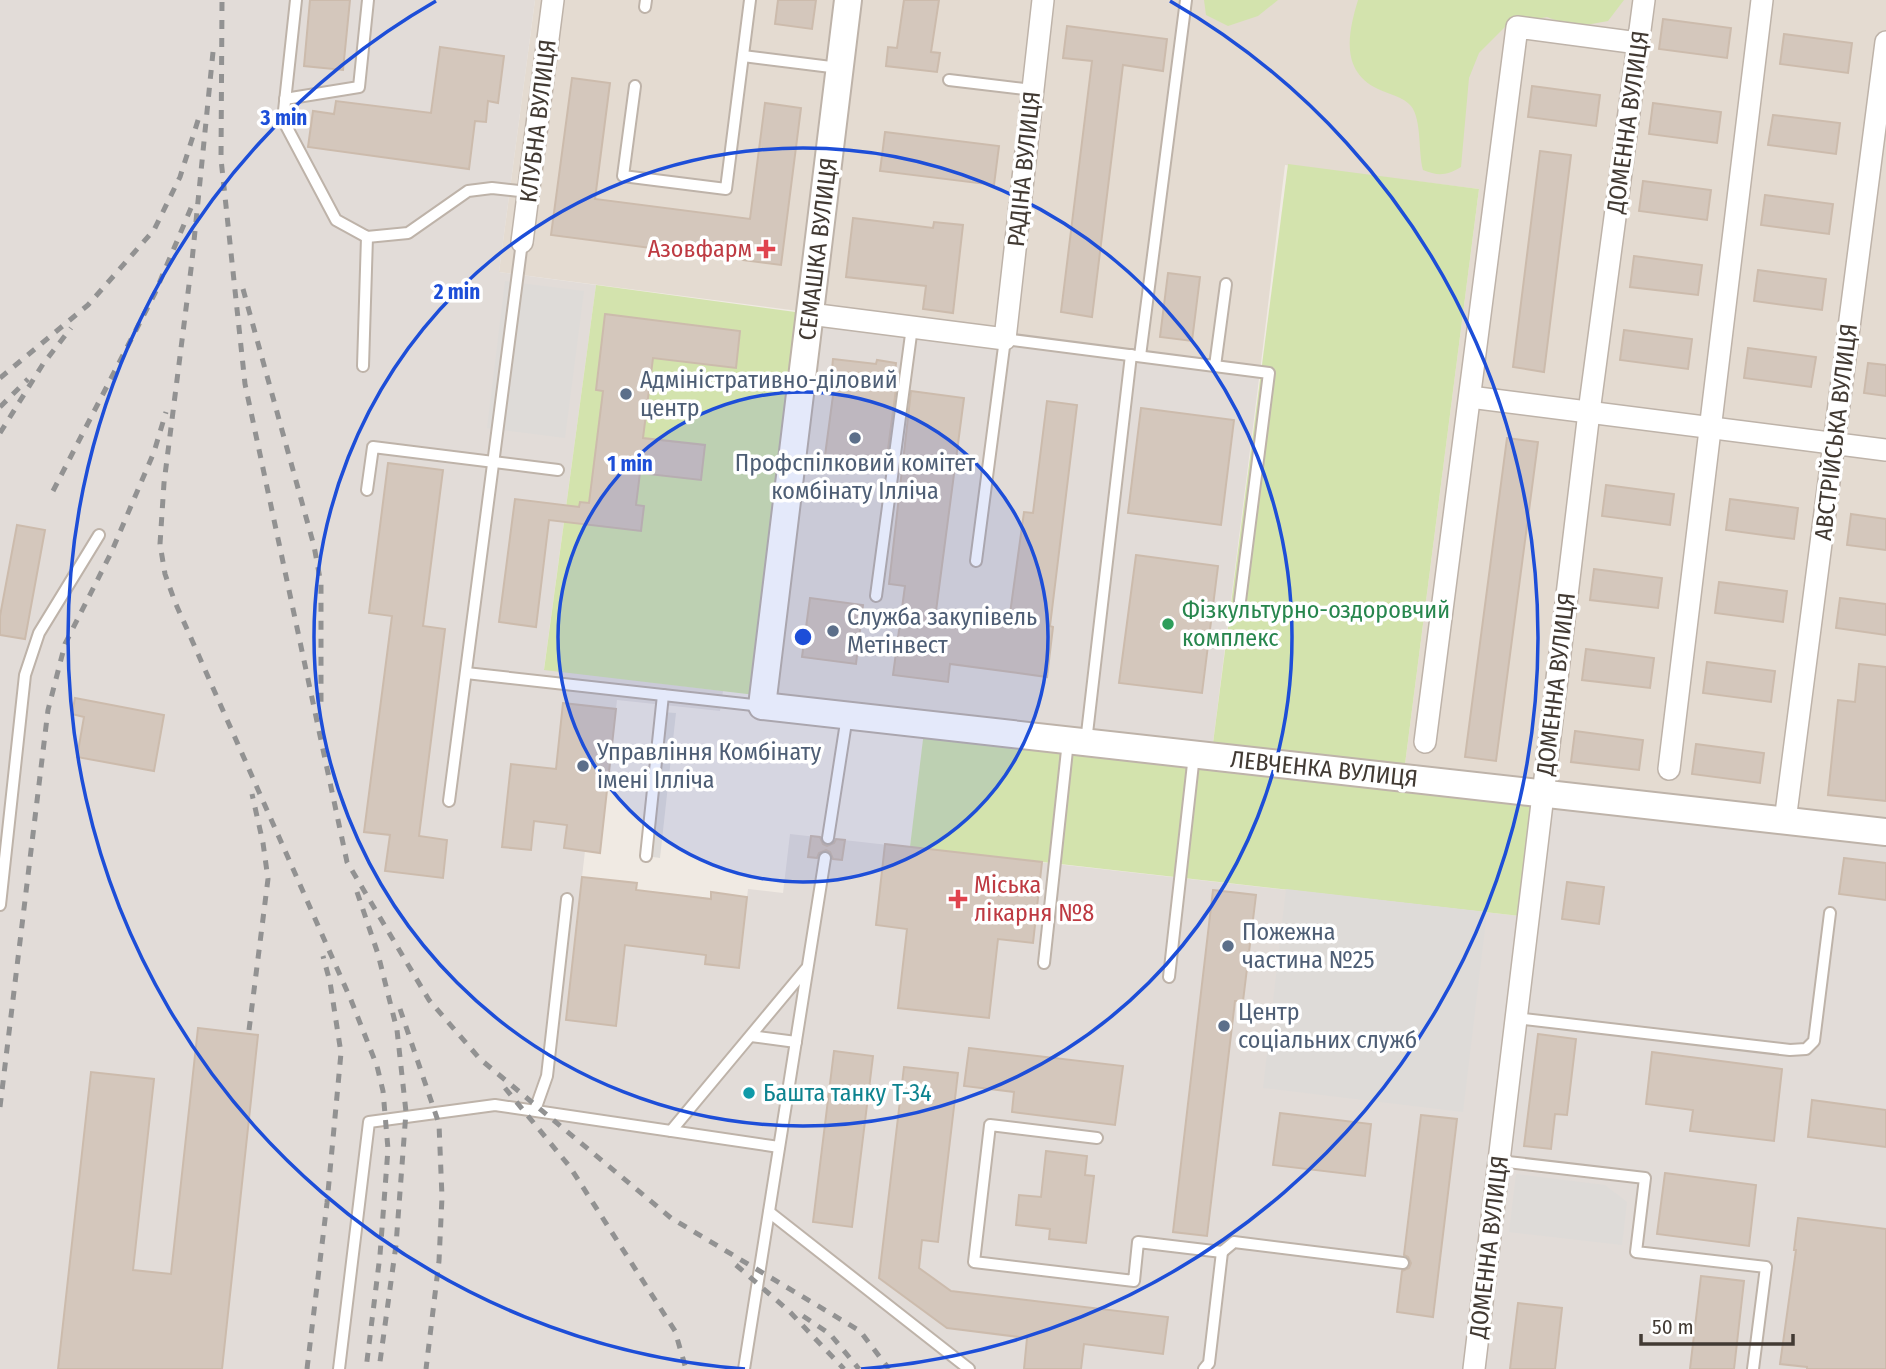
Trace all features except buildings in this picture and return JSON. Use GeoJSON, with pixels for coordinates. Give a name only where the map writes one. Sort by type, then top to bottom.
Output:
{"type":"FeatureCollection","features":[{"type":"Feature","properties":{"kind":"street","name":"КЛУБНА ВУЛИЦЯ"},"geometry":{"type":"LineString","coordinates":[[522,242],[553,0]]}},
{"type":"Feature","properties":{"kind":"street","name":"СЕМАШКА ВУЛИЦЯ"},"geometry":{"type":"LineString","coordinates":[[762,706],[848,0]]}},
{"type":"Feature","properties":{"kind":"street","name":"РАДІНА ВУЛИЦЯ"},"geometry":{"type":"LineString","coordinates":[[1005,339],[1043,0]]}},
{"type":"Feature","properties":{"kind":"street","name":"ДОМЕННА ВУЛИЦЯ"},"geometry":{"type":"LineString","coordinates":[[1474,1369],[1589,412],[1644,0]]}},
{"type":"Feature","properties":{"kind":"street"},"geometry":{"type":"LineString","coordinates":[[1669,769],[1762,0]]}},
{"type":"Feature","properties":{"kind":"street"},"geometry":{"type":"LineString","coordinates":[[1425,742],[1517,27],[1638,43]]}},
{"type":"Feature","properties":{"kind":"street","name":"АВСТРІЙСЬКА ВУЛИЦЯ"},"geometry":{"type":"LineString","coordinates":[[1785,821],[1886,42]]}},
{"type":"Feature","properties":{"kind":"street"},"geometry":{"type":"LineString","coordinates":[[810,314],[1005,339]]}},
{"type":"Feature","properties":{"kind":"street"},"geometry":{"type":"LineString","coordinates":[[1470,397],[1886,450]]}},
{"type":"Feature","properties":{"kind":"street","name":"ЛЕВЧЕНКА ВУЛИЦЯ"},"geometry":{"type":"LineString","coordinates":[[762,706],[1886,832]]}},
{"type":"Feature","properties":{"kind":"lane"},"geometry":{"type":"LineString","coordinates":[[296,0],[283,120],[336,220],[367,237],[408,233],[468,191],[492,188],[528,192]]}},
{"type":"Feature","properties":{"kind":"lane"},"geometry":{"type":"LineString","coordinates":[[285,99],[359,87],[368,0]]}},
{"type":"Feature","properties":{"kind":"lane"},"geometry":{"type":"LineString","coordinates":[[635,86],[623,176],[726,189],[751,0]]}},
{"type":"Feature","properties":{"kind":"lane"},"geometry":{"type":"LineString","coordinates":[[1044,963],[1136,356],[1186,0]]}},
{"type":"Feature","properties":{"kind":"lane"},"geometry":{"type":"LineString","coordinates":[[743,56],[839,68]]}},
{"type":"Feature","properties":{"kind":"lane"},"geometry":{"type":"LineString","coordinates":[[949,80],[1033,90]]}},
{"type":"Feature","properties":{"kind":"lane"},"geometry":{"type":"LineString","coordinates":[[363,366],[367,237]]}},
{"type":"Feature","properties":{"kind":"lane"},"geometry":{"type":"LineString","coordinates":[[449,801],[522,242]]}},
{"type":"Feature","properties":{"kind":"lane"},"geometry":{"type":"LineString","coordinates":[[1215,366],[1226,284]]}},
{"type":"Feature","properties":{"kind":"lane"},"geometry":{"type":"LineString","coordinates":[[876,596],[912,327]]}},
{"type":"Feature","properties":{"kind":"lane"},"geometry":{"type":"LineString","coordinates":[[976,561],[1005,339],[1269,373],[1240,601]]}},
{"type":"Feature","properties":{"kind":"lane"},"geometry":{"type":"LineString","coordinates":[[367,490],[373,447],[558,470]]}},
{"type":"Feature","properties":{"kind":"lane"},"geometry":{"type":"LineString","coordinates":[[0,905],[25,674],[39,633],[99,535]]}},
{"type":"Feature","properties":{"kind":"lane"},"geometry":{"type":"LineString","coordinates":[[466,673],[762,706]]}},
{"type":"Feature","properties":{"kind":"lane"},"geometry":{"type":"LineString","coordinates":[[646,856],[663,695]]}},
{"type":"Feature","properties":{"kind":"lane"},"geometry":{"type":"LineString","coordinates":[[828,838],[847,716]]}},
{"type":"Feature","properties":{"kind":"lane"},"geometry":{"type":"LineString","coordinates":[[1169,977],[1194,755]]}},
{"type":"Feature","properties":{"kind":"lane"},"geometry":{"type":"LineString","coordinates":[[744,1369],[825,858]]}},
{"type":"Feature","properties":{"kind":"lane"},"geometry":{"type":"LineString","coordinates":[[535,1110],[547,1076],[567,899]]}},
{"type":"Feature","properties":{"kind":"lane"},"geometry":{"type":"LineString","coordinates":[[1516,1018],[1790,1050],[1806,1049],[1814,1041],[1830,913]]}},
{"type":"Feature","properties":{"kind":"lane"},"geometry":{"type":"LineString","coordinates":[[671,1131],[808,968]]}},
{"type":"Feature","properties":{"kind":"lane"},"geometry":{"type":"LineString","coordinates":[[751,1035],[796,1042]]}},
{"type":"Feature","properties":{"kind":"lane"},"geometry":{"type":"LineString","coordinates":[[339,1369],[369,1122],[495,1105],[779,1147]]}},
{"type":"Feature","properties":{"kind":"lane"},"geometry":{"type":"LineString","coordinates":[[1097,1138],[990,1125],[974,1262],[1134,1282],[1138,1242],[1222,1252]]}},
{"type":"Feature","properties":{"kind":"lane"},"geometry":{"type":"LineString","coordinates":[[1499,1161],[1645,1178],[1636,1252],[1766,1267],[1754,1369]]}},
{"type":"Feature","properties":{"kind":"lane"},"geometry":{"type":"LineString","coordinates":[[769,1212],[969,1369]]}},
{"type":"Feature","properties":{"kind":"lane"},"geometry":{"type":"LineString","coordinates":[[1204,1369],[1209,1363],[1222,1252],[1234,1242],[1403,1263]]}},
{"type":"Feature","properties":{"kind":"shaded area"},"geometry":{"type":"Polygon","coordinates":[[[0,0],[535,0],[499,272],[596,285],[544,669],[723,691],[720,711],[617,700],[600,853],[585,851],[582,877],[637,883],[636,890],[710,898],[711,892],[747,897],[748,889],[783,893],[790,834],[1520,916],[1466,1369],[0,1369],[0,0]]]}},
{"type":"Feature","properties":{"kind":"shaded area"},"geometry":{"type":"Polygon","coordinates":[[[535,0],[1886,0],[1886,826],[1404,772],[1479,189],[1285,165],[1260,371],[499,272],[535,0]]]}},
{"type":"Feature","properties":{"kind":"shaded area"},"geometry":{"type":"Polygon","coordinates":[[[505,281],[584,291],[565,438],[487,428],[505,281]]]}},
{"type":"Feature","properties":{"kind":"shaded area"},"geometry":{"type":"Polygon","coordinates":[[[810,314],[1260,371],[1212,751],[763,701],[810,314]]]}},
{"type":"Feature","properties":{"kind":"shaded area"},"geometry":{"type":"Polygon","coordinates":[[[661,712],[676,713],[660,858],[646,856],[661,712]]]}},
{"type":"Feature","properties":{"kind":"shaded area"},"geometry":{"type":"Polygon","coordinates":[[[1549,801],[1886,839],[1886,1369],[1482,1369],[1549,801]]]}},
{"type":"Feature","properties":{"kind":"shaded area"},"geometry":{"type":"Polygon","coordinates":[[[1286,889],[1487,912],[1463,1112],[1263,1088],[1286,889]]]}},
{"type":"Feature","properties":{"kind":"shaded area"},"geometry":{"type":"Polygon","coordinates":[[[1516,1174],[1605,1185],[1627,1202],[1622,1245],[1509,1232],[1516,1174]]]}},
{"type":"Feature","properties":{"kind":"green space"},"geometry":{"type":"Polygon","coordinates":[[[1204,0],[1278,0],[1258,16],[1228,26],[1206,15],[1204,0]]]}},
{"type":"Feature","properties":{"kind":"green space"},"geometry":{"type":"Polygon","coordinates":[[[1358,0],[1624,0],[1608,21],[1586,25],[1560,22],[1547,17],[1508,24],[1479,53],[1469,78],[1461,167],[1442,174],[1423,170],[1417,119],[1411,106],[1366,81],[1352,62],[1350,38],[1358,0]]]}},
{"type":"Feature","properties":{"kind":"green space"},"geometry":{"type":"Polygon","coordinates":[[[1288,164],[1479,189],[1404,772],[1212,751],[1288,164]]]}},
{"type":"Feature","properties":{"kind":"green space"},"geometry":{"type":"Polygon","coordinates":[[[596,285],[810,314],[764,696],[544,670],[596,285]]]}},
{"type":"Feature","properties":{"kind":"green space"},"geometry":{"type":"Polygon","coordinates":[[[924,731],[1534,800],[1520,916],[910,847],[924,731]]]}},
{"type":"Feature","properties":{"kind":"railway"},"geometry":{"type":"LineString","coordinates":[[222,2],[221,159],[245,384],[347,862],[429,1000],[480,1059],[671,1218],[860,1331],[889,1369]]}},
{"type":"Feature","properties":{"kind":"railway"},"geometry":{"type":"LineString","coordinates":[[213,52],[192,261],[164,483],[160,544],[165,574],[175,602],[351,1000],[377,1066],[383,1091],[388,1149],[380,1255],[366,1369]]}},
{"type":"Feature","properties":{"kind":"railway"},"geometry":{"type":"LineString","coordinates":[[0,378],[88,305],[154,230],[180,177],[200,114]]}},
{"type":"Feature","properties":{"kind":"railway"},"geometry":{"type":"LineString","coordinates":[[53,491],[155,293],[191,208]]}},
{"type":"Feature","properties":{"kind":"railway"},"geometry":{"type":"LineString","coordinates":[[243,289],[314,546],[321,584],[321,709]]}},
{"type":"Feature","properties":{"kind":"railway"},"geometry":{"type":"LineString","coordinates":[[0,433],[43,364],[71,328]]}},
{"type":"Feature","properties":{"kind":"railway"},"geometry":{"type":"LineString","coordinates":[[0,407],[28,379]]}},
{"type":"Feature","properties":{"kind":"railway"},"geometry":{"type":"LineString","coordinates":[[0,1107],[48,710],[65,644],[111,553],[154,452],[166,412]]}},
{"type":"Feature","properties":{"kind":"railway"},"geometry":{"type":"LineString","coordinates":[[249,1030],[268,879],[252,794]]}},
{"type":"Feature","properties":{"kind":"railway"},"geometry":{"type":"LineString","coordinates":[[357,892],[378,954],[397,1030],[406,1112],[396,1245],[379,1369]]}},
{"type":"Feature","properties":{"kind":"railway"},"geometry":{"type":"LineString","coordinates":[[307,1369],[327,1203],[341,1053],[330,982],[323,956]]}},
{"type":"Feature","properties":{"kind":"railway"},"geometry":{"type":"LineString","coordinates":[[400,1009],[439,1124],[442,1197],[439,1261],[426,1369]]}},
{"type":"Feature","properties":{"kind":"railway"},"geometry":{"type":"LineString","coordinates":[[505,1088],[570,1167],[675,1331],[686,1369]]}},
{"type":"Feature","properties":{"kind":"railway"},"geometry":{"type":"LineString","coordinates":[[736,1265],[789,1311],[844,1369]]}},
{"type":"Feature","properties":{"kind":"railway"},"geometry":{"type":"LineString","coordinates":[[803,1316],[830,1334],[859,1369]]}},
{"type":"Feature","properties":{"kind":"place","name":"Азовфарм"},"geometry":{"type":"Point","coordinates":[766,249]}},
{"type":"Feature","properties":{"kind":"place","name":"Адміністративно-діловий центр"},"geometry":{"type":"Point","coordinates":[626,394]}},
{"type":"Feature","properties":{"kind":"place","name":"Профспілковий комітет комбінату Ілліча"},"geometry":{"type":"Point","coordinates":[855,438]}},
{"type":"Feature","properties":{"kind":"place","name":"Фізкультурно-оздоровчий комплекс"},"geometry":{"type":"Point","coordinates":[1168,624]}},
{"type":"Feature","properties":{"kind":"place","name":"Служба закупівель Метінвест"},"geometry":{"type":"Point","coordinates":[833,631]}},
{"type":"Feature","properties":{"kind":"place","name":"Управління Комбінату імені Ілліча"},"geometry":{"type":"Point","coordinates":[583,766]}},
{"type":"Feature","properties":{"kind":"place","name":"Міська лікарня №8"},"geometry":{"type":"Point","coordinates":[958,899]}},
{"type":"Feature","properties":{"kind":"place","name":"Пожежна частина №25"},"geometry":{"type":"Point","coordinates":[1228,946]}},
{"type":"Feature","properties":{"kind":"place","name":"Центр соціальних служб"},"geometry":{"type":"Point","coordinates":[1224,1026]}},
{"type":"Feature","properties":{"kind":"place","name":"Башта танку Т-34"},"geometry":{"type":"Point","coordinates":[749,1093]}}]}
